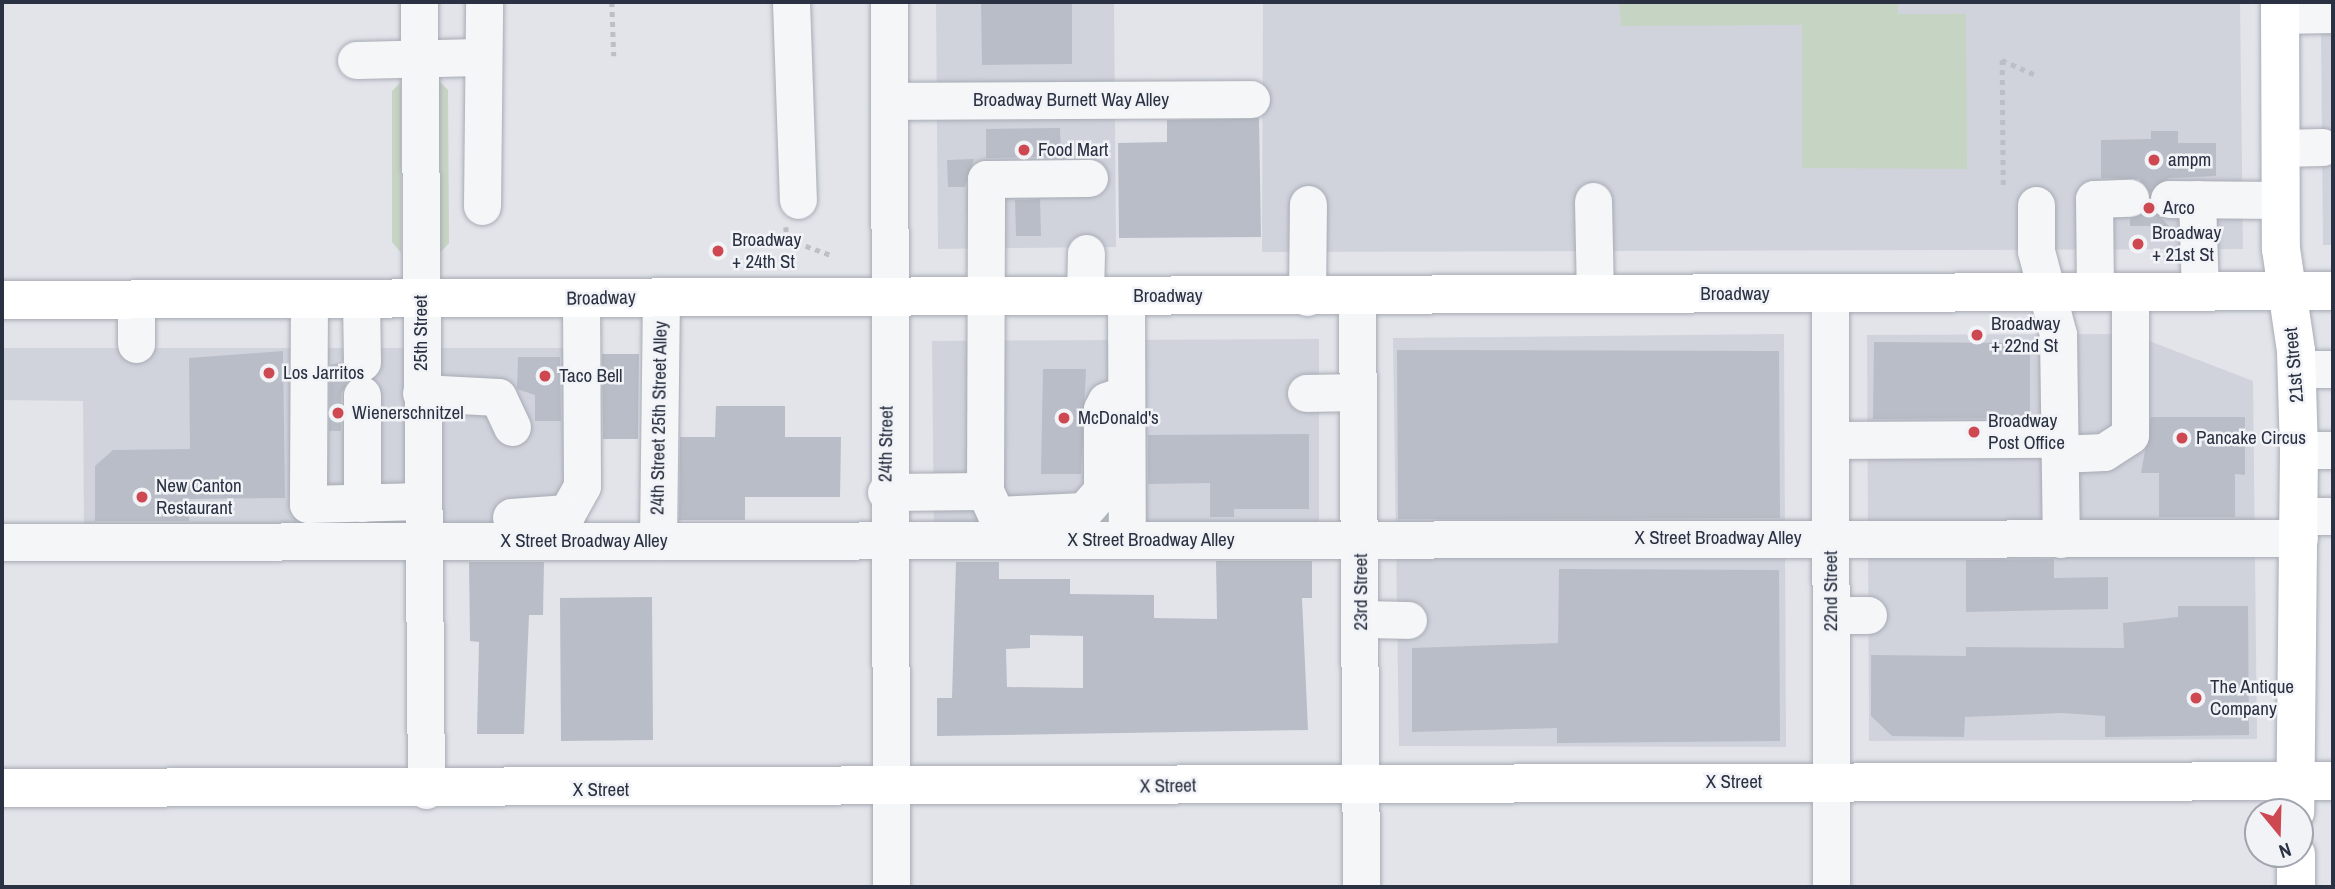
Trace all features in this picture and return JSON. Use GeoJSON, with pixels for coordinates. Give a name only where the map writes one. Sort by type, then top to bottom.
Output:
{"type":"FeatureCollection","features":[{"type":"Feature","properties":{"kind":"main road","name":"21st Street"},"geometry":{"type":"LineString","coordinates":[[2280,8],[2280,200],[2286,291],[2315,369],[2316,450],[2295,797]]}},
{"type":"Feature","properties":{"kind":"main road","name":"Broadway"},"geometry":{"type":"LineString","coordinates":[[2,300],[2333,291]]}},
{"type":"Feature","properties":{"kind":"main road","name":"X Street"},"geometry":{"type":"LineString","coordinates":[[2,788],[890,789],[1832,782],[2295,797],[2333,781]]}},
{"type":"Feature","properties":{"kind":"main road"},"geometry":{"type":"LineString","coordinates":[[2295,868],[2296,887]]}},
{"type":"Feature","properties":{"kind":"street","name":"25th Street"},"geometry":{"type":"LineString","coordinates":[[419,2],[421,541],[426,790]]}},
{"type":"Feature","properties":{"kind":"street"},"geometry":{"type":"LineString","coordinates":[[482,206],[481,57],[484,2]]}},
{"type":"Feature","properties":{"kind":"street"},"geometry":{"type":"LineString","coordinates":[[792,2],[798,200]]}},
{"type":"Feature","properties":{"kind":"street","name":"24th Street"},"geometry":{"type":"LineString","coordinates":[[889,2],[886,492],[891,887]]}},
{"type":"Feature","properties":{"kind":"street"},"geometry":{"type":"LineString","coordinates":[[2280,8],[2333,14]]}},
{"type":"Feature","properties":{"kind":"street"},"geometry":{"type":"LineString","coordinates":[[356,60],[481,57]]}},
{"type":"Feature","properties":{"kind":"street","name":"Broadway Burnett Way Alley"},"geometry":{"type":"LineString","coordinates":[[890,102],[1251,99]]}},
{"type":"Feature","properties":{"kind":"street"},"geometry":{"type":"LineString","coordinates":[[2280,148],[2322,147]]}},
{"type":"Feature","properties":{"kind":"street"},"geometry":{"type":"LineString","coordinates":[[1089,178],[986,179],[985,491],[996,515],[1084,511],[1102,490],[1102,408],[1106,401],[1126,394]]}},
{"type":"Feature","properties":{"kind":"street"},"geometry":{"type":"LineString","coordinates":[[1832,440],[2060,447],[2104,452],[2130,435],[2113,292],[2094,199],[2130,198]]}},
{"type":"Feature","properties":{"kind":"street"},"geometry":{"type":"LineString","coordinates":[[2200,292],[2183,199],[2280,200]]}},
{"type":"Feature","properties":{"kind":"street"},"geometry":{"type":"LineString","coordinates":[[1593,201],[1595,294]]}},
{"type":"Feature","properties":{"kind":"street"},"geometry":{"type":"LineString","coordinates":[[1307,297],[1308,204]]}},
{"type":"Feature","properties":{"kind":"street"},"geometry":{"type":"LineString","coordinates":[[2036,205],[2036,251],[2059,334],[2061,540]]}},
{"type":"Feature","properties":{"kind":"street"},"geometry":{"type":"LineString","coordinates":[[1085,296],[1086,254]]}},
{"type":"Feature","properties":{"kind":"street","name":"22nd Street"},"geometry":{"type":"LineString","coordinates":[[1830,295],[1831,887]]}},
{"type":"Feature","properties":{"kind":"street","name":"24th Street 25th Street Alley"},"geometry":{"type":"LineString","coordinates":[[658,541],[661,296]]}},
{"type":"Feature","properties":{"kind":"street"},"geometry":{"type":"LineString","coordinates":[[1126,296],[1127,540]]}},
{"type":"Feature","properties":{"kind":"street","name":"23rd Street"},"geometry":{"type":"LineString","coordinates":[[1357,296],[1362,620],[1361,887]]}},
{"type":"Feature","properties":{"kind":"street"},"geometry":{"type":"LineString","coordinates":[[136,299],[136,344]]}},
{"type":"Feature","properties":{"kind":"street"},"geometry":{"type":"LineString","coordinates":[[309,299],[308,504],[421,501]]}},
{"type":"Feature","properties":{"kind":"street"},"geometry":{"type":"LineString","coordinates":[[361,299],[362,502]]}},
{"type":"Feature","properties":{"kind":"street"},"geometry":{"type":"LineString","coordinates":[[508,529],[567,513],[582,486],[581,299]]}},
{"type":"Feature","properties":{"kind":"street"},"geometry":{"type":"LineString","coordinates":[[421,393],[498,397],[512,427]]}},
{"type":"Feature","properties":{"kind":"street"},"geometry":{"type":"LineString","coordinates":[[1306,393],[1358,393]]}},
{"type":"Feature","properties":{"kind":"street"},"geometry":{"type":"LineString","coordinates":[[886,492],[985,491]]}},
{"type":"Feature","properties":{"kind":"street","name":"X Street Broadway Alley"},"geometry":{"type":"LineString","coordinates":[[2,542],[421,541],[508,529],[658,541],[1361,538],[1512,552],[1831,537],[2061,540],[2311,524]]}},
{"type":"Feature","properties":{"kind":"street"},"geometry":{"type":"LineString","coordinates":[[1831,615],[1868,615]]}},
{"type":"Feature","properties":{"kind":"street"},"geometry":{"type":"LineString","coordinates":[[1362,620],[1408,620]]}},
{"type":"Feature","properties":{"kind":"path"},"geometry":{"type":"LineString","coordinates":[[612,2],[614,56]]}},
{"type":"Feature","properties":{"kind":"path"},"geometry":{"type":"LineString","coordinates":[[2003,185],[2002,60],[2034,74]]}},
{"type":"Feature","properties":{"kind":"path"},"geometry":{"type":"LineString","coordinates":[[787,239],[831,254]]}},
{"type":"Feature","properties":{"kind":"shaded area"},"geometry":{"type":"Polygon","coordinates":[[[936,2],[1114,2],[1116,247],[938,249],[936,2]]]}},
{"type":"Feature","properties":{"kind":"shaded area"},"geometry":{"type":"Polygon","coordinates":[[[1263,2],[2240,2],[2243,249],[1262,252],[1263,2]]]}},
{"type":"Feature","properties":{"kind":"shaded area"},"geometry":{"type":"Polygon","coordinates":[[[2321,30],[2333,30],[2333,245],[2323,245],[2321,30]]]}},
{"type":"Feature","properties":{"kind":"shaded area"},"geometry":{"type":"Polygon","coordinates":[[[1784,334],[1786,747],[1399,746],[1393,338],[1784,334]]]}},
{"type":"Feature","properties":{"kind":"shaded area"},"geometry":{"type":"Polygon","coordinates":[[[2131,334],[2253,381],[2257,739],[1869,741],[1867,335],[2131,334]]]}},
{"type":"Feature","properties":{"kind":"shaded area"},"geometry":{"type":"Polygon","coordinates":[[[1319,339],[1319,538],[934,541],[932,341],[1319,339]]]}},
{"type":"Feature","properties":{"kind":"shaded area"},"geometry":{"type":"Polygon","coordinates":[[[2,348],[586,348],[587,525],[84,532],[83,401],[2,400],[2,348]]]}},
{"type":"Feature","properties":{"kind":"green space"},"geometry":{"type":"Polygon","coordinates":[[[1619,2],[1898,2],[1898,14],[1966,14],[1967,169],[1802,168],[1802,25],[1621,26],[1619,2]]]}},
{"type":"Feature","properties":{"kind":"green space"},"geometry":{"type":"Polygon","coordinates":[[[439,81],[448,90],[449,243],[440,253],[439,81]]]}},
{"type":"Feature","properties":{"kind":"green space"},"geometry":{"type":"Polygon","coordinates":[[[401,82],[401,253],[392,242],[392,91],[401,82]]]}},
{"type":"Feature","properties":{"kind":"building"},"geometry":{"type":"Polygon","coordinates":[[[981,2],[1072,2],[1072,64],[982,65],[981,2]]]}},
{"type":"Feature","properties":{"kind":"building"},"geometry":{"type":"Polygon","coordinates":[[[1259,118],[1261,237],[1119,238],[1118,143],[1167,142],[1167,120],[1259,118]]]}},
{"type":"Feature","properties":{"kind":"building","name":"Food Mart"},"geometry":{"type":"Polygon","coordinates":[[[1060,128],[1061,157],[986,158],[986,129],[1060,128]]]}},
{"type":"Feature","properties":{"kind":"building"},"geometry":{"type":"Polygon","coordinates":[[[2151,131],[2178,131],[2178,143],[2216,143],[2216,176],[2169,178],[2150,193],[2139,179],[2101,178],[2101,140],[2151,139],[2151,131]]]}},
{"type":"Feature","properties":{"kind":"building"},"geometry":{"type":"Polygon","coordinates":[[[974,159],[965,187],[948,187],[947,160],[974,159]]]}},
{"type":"Feature","properties":{"kind":"building"},"geometry":{"type":"Polygon","coordinates":[[[1040,199],[1041,236],[1016,236],[1015,200],[1040,199]]]}},
{"type":"Feature","properties":{"kind":"building"},"geometry":{"type":"Polygon","coordinates":[[[2149,205],[2169,226],[2130,226],[2130,219],[2149,205]]]}},
{"type":"Feature","properties":{"kind":"building"},"geometry":{"type":"Polygon","coordinates":[[[1874,342],[2030,343],[2030,418],[1873,419],[1874,342]]]}},
{"type":"Feature","properties":{"kind":"building"},"geometry":{"type":"Polygon","coordinates":[[[1397,350],[1779,351],[1780,518],[1398,519],[1397,350]]]}},
{"type":"Feature","properties":{"kind":"building"},"geometry":{"type":"Polygon","coordinates":[[[283,351],[285,498],[189,499],[189,521],[95,521],[95,466],[113,450],[190,449],[189,358],[283,351]]]}},
{"type":"Feature","properties":{"kind":"building"},"geometry":{"type":"Polygon","coordinates":[[[602,354],[639,354],[638,439],[603,439],[602,354]]]}},
{"type":"Feature","properties":{"kind":"building","name":"Taco Bell"},"geometry":{"type":"Polygon","coordinates":[[[518,357],[560,357],[561,421],[535,421],[535,395],[517,389],[518,357]]]}},
{"type":"Feature","properties":{"kind":"building"},"geometry":{"type":"Polygon","coordinates":[[[341,362],[350,378],[341,394],[341,431],[329,431],[330,365],[341,362]]]}},
{"type":"Feature","properties":{"kind":"building"},"geometry":{"type":"Polygon","coordinates":[[[1043,369],[1086,369],[1081,474],[1041,474],[1043,369]]]}},
{"type":"Feature","properties":{"kind":"building"},"geometry":{"type":"Polygon","coordinates":[[[716,406],[785,406],[785,437],[841,437],[840,497],[745,497],[745,520],[679,520],[680,437],[715,437],[716,406]]]}},
{"type":"Feature","properties":{"kind":"building"},"geometry":{"type":"Polygon","coordinates":[[[2151,417],[2245,417],[2245,475],[2235,474],[2235,517],[2159,517],[2159,473],[2141,473],[2151,417]]]}},
{"type":"Feature","properties":{"kind":"building"},"geometry":{"type":"Polygon","coordinates":[[[1309,434],[1309,509],[1234,509],[1234,517],[1210,517],[1210,483],[1148,484],[1148,435],[1309,434]]]}},
{"type":"Feature","properties":{"kind":"building"},"geometry":{"type":"Polygon","coordinates":[[[2054,559],[2054,578],[2108,577],[2108,609],[1966,612],[1966,560],[2054,559]]]}},
{"type":"Feature","properties":{"kind":"building"},"geometry":{"type":"Polygon","coordinates":[[[1216,561],[1312,561],[1312,598],[1302,598],[1308,730],[937,736],[937,698],[952,698],[956,562],[999,562],[999,579],[1070,579],[1070,594],[1154,595],[1154,618],[1217,619],[1216,561]],[[1030,635],[1030,648],[1006,649],[1007,687],[1083,688],[1083,636],[1030,635]]]}},
{"type":"Feature","properties":{"kind":"building"},"geometry":{"type":"Polygon","coordinates":[[[469,562],[544,562],[543,615],[529,615],[524,734],[477,734],[479,642],[470,641],[469,562]]]}},
{"type":"Feature","properties":{"kind":"building"},"geometry":{"type":"Polygon","coordinates":[[[1559,569],[1779,570],[1780,741],[1557,743],[1557,728],[1412,732],[1412,648],[1558,643],[1559,569]]]}},
{"type":"Feature","properties":{"kind":"building"},"geometry":{"type":"Polygon","coordinates":[[[652,597],[653,740],[561,741],[560,598],[652,597]]]}},
{"type":"Feature","properties":{"kind":"building"},"geometry":{"type":"Polygon","coordinates":[[[2178,606],[2248,606],[2249,735],[2105,737],[2105,716],[2062,713],[1965,717],[1964,737],[1892,736],[1871,716],[1871,655],[1966,656],[1966,647],[2124,648],[2123,623],[2178,617],[2178,606]]]}},
{"type":"Feature","properties":{"kind":"place","name":"Food Mart"},"geometry":{"type":"Point","coordinates":[1024,150]}},
{"type":"Feature","properties":{"kind":"place","name":"ampm"},"geometry":{"type":"Point","coordinates":[2154,160]}},
{"type":"Feature","properties":{"kind":"place","name":"Arco"},"geometry":{"type":"Point","coordinates":[2149,208]}},
{"type":"Feature","properties":{"kind":"place","name":"Broadway + 21st St"},"geometry":{"type":"Point","coordinates":[2138,244]}},
{"type":"Feature","properties":{"kind":"place","name":"Broadway + 24th St"},"geometry":{"type":"Point","coordinates":[718,251]}},
{"type":"Feature","properties":{"kind":"place","name":"Broadway + 22nd St"},"geometry":{"type":"Point","coordinates":[1977,335]}},
{"type":"Feature","properties":{"kind":"place","name":"Los Jarritos"},"geometry":{"type":"Point","coordinates":[269,373]}},
{"type":"Feature","properties":{"kind":"place","name":"Taco Bell"},"geometry":{"type":"Point","coordinates":[545,376]}},
{"type":"Feature","properties":{"kind":"place","name":"Wienerschnitzel"},"geometry":{"type":"Point","coordinates":[338,413]}},
{"type":"Feature","properties":{"kind":"place","name":"McDonald's"},"geometry":{"type":"Point","coordinates":[1064,418]}},
{"type":"Feature","properties":{"kind":"place","name":"Broadway Post Office"},"geometry":{"type":"Point","coordinates":[1974,432]}},
{"type":"Feature","properties":{"kind":"place","name":"Pancake Circus"},"geometry":{"type":"Point","coordinates":[2182,438]}},
{"type":"Feature","properties":{"kind":"place","name":"New Canton Restaurant"},"geometry":{"type":"Point","coordinates":[142,497]}},
{"type":"Feature","properties":{"kind":"place","name":"The Antique Company"},"geometry":{"type":"Point","coordinates":[2196,698]}}]}
